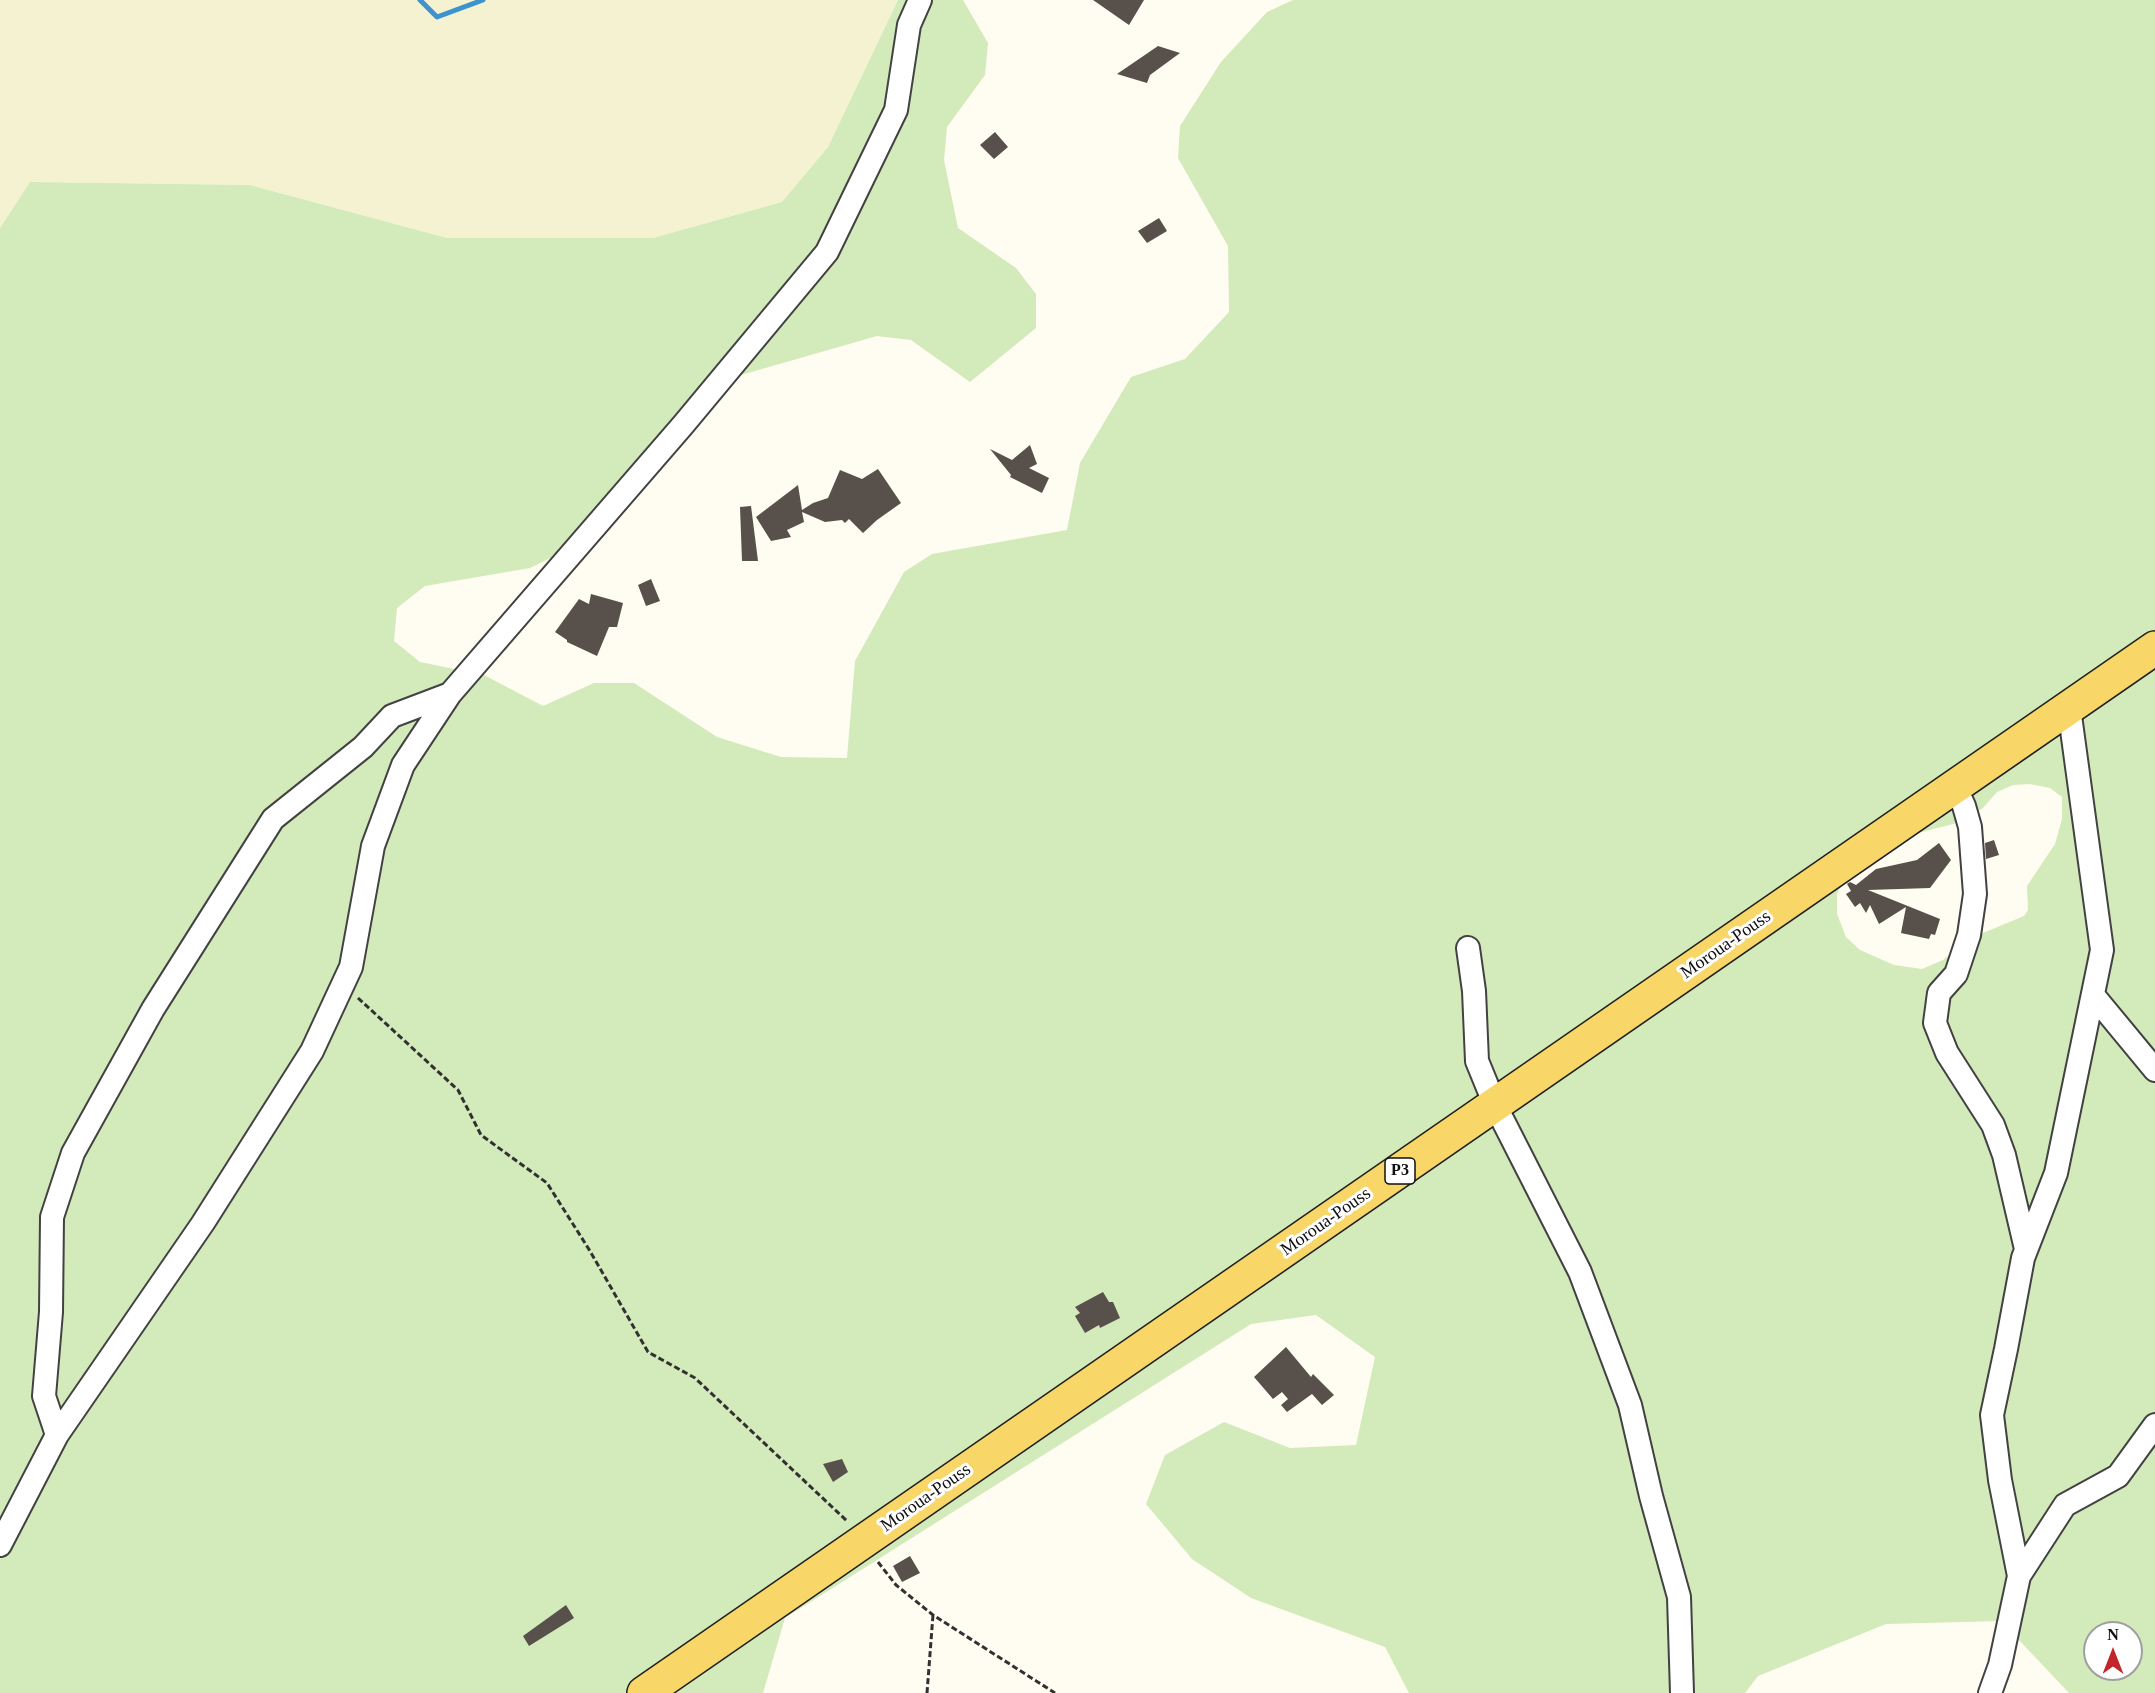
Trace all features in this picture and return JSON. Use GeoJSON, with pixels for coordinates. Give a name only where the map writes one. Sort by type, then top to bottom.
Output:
{"type":"FeatureCollection","features":[{"type":"Feature","properties":{"kind":"main road","name":"Moroua-Pouss"},"geometry":{"type":"LineString","coordinates":[[644,1693],[2155,648]]}},
{"type":"Feature","properties":{"kind":"street"},"geometry":{"type":"LineString","coordinates":[[0,1545],[57,1435],[203,1223],[312,1051],[351,967],[373,846],[403,765],[450,694],[683,425],[827,252],[896,110],[909,25],[920,0]]}},
{"type":"Feature","properties":{"kind":"street"},"geometry":{"type":"LineString","coordinates":[[57,1435],[44,1396],[51,1312],[52,1217],[73,1153],[153,1009],[273,819],[363,747],[392,716],[450,694]]}},
{"type":"Feature","properties":{"kind":"street"},"geometry":{"type":"LineString","coordinates":[[2019,1576],[2000,1480],[1992,1415],[2023,1258],[2056,1173],[2102,950],[2068,708]]}},
{"type":"Feature","properties":{"kind":"street"},"geometry":{"type":"LineString","coordinates":[[1955,786],[1970,827],[1975,894],[1969,935],[1956,974],[1938,993],[1935,1023],[1947,1053],[1993,1125],[2004,1155],[2026,1249]]}},
{"type":"Feature","properties":{"kind":"street"},"geometry":{"type":"LineString","coordinates":[[1468,948],[1474,991],[1477,1061],[1495,1105],[1580,1272],[1630,1406],[1651,1496],[1679,1597],[1682,1693]]}},
{"type":"Feature","properties":{"kind":"street"},"geometry":{"type":"LineString","coordinates":[[2093,995],[2155,1070]]}},
{"type":"Feature","properties":{"kind":"street"},"geometry":{"type":"LineString","coordinates":[[1990,1693],[2000,1665],[2019,1576],[2065,1505],[2118,1476],[2155,1425]]}},
{"type":"Feature","properties":{"kind":"path"},"geometry":{"type":"LineString","coordinates":[[343,984],[458,1090],[481,1135],[547,1183],[590,1251],[648,1352],[695,1378],[842,1515],[896,1586],[933,1615],[1055,1693]]}},
{"type":"Feature","properties":{"kind":"path"},"geometry":{"type":"LineString","coordinates":[[927,1693],[933,1615]]}},
{"type":"Feature","properties":{"kind":"shaded area"},"geometry":{"type":"Polygon","coordinates":[[[0,0],[898,0],[828,147],[782,202],[653,238],[447,238],[250,185],[30,182],[0,228],[0,0]]]}},
{"type":"Feature","properties":{"kind":"green space"},"geometry":{"type":"Polygon","coordinates":[[[898,0],[963,0],[988,43],[985,75],[947,127],[944,160],[958,228],[1016,268],[1036,294],[1036,328],[970,382],[911,340],[877,336],[734,377],[593,537],[530,568],[425,586],[397,608],[394,641],[420,662],[484,675],[543,706],[594,683],[634,683],[717,737],[781,757],[847,758],[855,661],[904,572],[932,554],[1067,530],[1080,463],[1131,377],[1185,359],[1229,312],[1228,246],[1178,158],[1180,126],[1221,62],[1267,12],[1293,0],[2155,0],[2155,1693],[2069,1693],[2001,1621],[1886,1624],[1758,1676],[1745,1693],[1409,1693],[1385,1647],[1251,1598],[1192,1559],[1146,1504],[1165,1455],[1224,1422],[1290,1448],[1356,1445],[1375,1357],[1316,1315],[1251,1324],[785,1618],[763,1693],[0,1693],[0,228],[30,182],[250,185],[447,238],[653,238],[782,202],[828,147],[898,0]],[[2030,784],[2013,785],[1997,792],[1983,808],[1961,822],[1906,836],[1845,877],[1837,894],[1837,914],[1846,937],[1860,950],[1894,965],[1922,969],[1943,960],[1971,938],[2024,916],[2028,910],[2027,886],[2055,844],[2062,819],[2062,797],[2050,788],[2030,784]]]}},
{"type":"Feature","properties":{"kind":"building"},"geometry":{"type":"Polygon","coordinates":[[[1093,0],[1144,0],[1129,25],[1093,0]]]}},
{"type":"Feature","properties":{"kind":"building"},"geometry":{"type":"Polygon","coordinates":[[[1158,46],[1180,53],[1150,75],[1147,83],[1117,74],[1158,46]]]}},
{"type":"Feature","properties":{"kind":"building"},"geometry":{"type":"Polygon","coordinates":[[[995,132],[1008,147],[994,159],[980,145],[995,132]]]}},
{"type":"Feature","properties":{"kind":"building"},"geometry":{"type":"Polygon","coordinates":[[[1159,218],[1167,231],[1147,243],[1138,231],[1159,218]]]}},
{"type":"Feature","properties":{"kind":"building"},"geometry":{"type":"Polygon","coordinates":[[[1030,445],[1037,464],[1029,468],[1049,478],[1042,493],[1010,477],[1011,475],[990,449],[1012,460],[1030,445]]]}},
{"type":"Feature","properties":{"kind":"building"},"geometry":{"type":"Polygon","coordinates":[[[878,469],[901,503],[863,533],[849,519],[845,523],[842,520],[825,522],[802,512],[804,522],[787,530],[791,537],[771,541],[756,517],[798,485],[802,510],[828,498],[840,470],[862,479],[878,469]]]}},
{"type":"Feature","properties":{"kind":"building"},"geometry":{"type":"Polygon","coordinates":[[[751,506],[758,561],[742,561],[740,507],[751,506]]]}},
{"type":"Feature","properties":{"kind":"building"},"geometry":{"type":"Polygon","coordinates":[[[651,579],[660,601],[646,606],[638,585],[651,579]]]}},
{"type":"Feature","properties":{"kind":"building"},"geometry":{"type":"Polygon","coordinates":[[[591,594],[623,603],[617,627],[609,627],[597,656],[567,642],[555,632],[579,599],[589,604],[591,594]]]}},
{"type":"Feature","properties":{"kind":"building"},"geometry":{"type":"Polygon","coordinates":[[[1994,840],[1999,855],[1986,859],[1985,843],[1994,840]]]}},
{"type":"Feature","properties":{"kind":"building"},"geometry":{"type":"Polygon","coordinates":[[[1939,843],[1951,860],[1930,888],[1868,890],[1940,919],[1935,935],[1931,934],[1929,939],[1901,933],[1906,907],[1879,924],[1870,905],[1866,913],[1860,903],[1855,907],[1846,894],[1851,891],[1847,884],[1850,882],[1856,885],[1876,869],[1917,860],[1939,843]]]}},
{"type":"Feature","properties":{"kind":"building"},"geometry":{"type":"Polygon","coordinates":[[[1103,1292],[1109,1302],[1113,1302],[1120,1318],[1100,1328],[1099,1325],[1085,1333],[1075,1316],[1080,1313],[1075,1307],[1103,1292]]]}},
{"type":"Feature","properties":{"kind":"building"},"geometry":{"type":"Polygon","coordinates":[[[1286,1347],[1311,1377],[1313,1374],[1334,1395],[1322,1405],[1312,1394],[1287,1412],[1281,1405],[1288,1399],[1282,1392],[1273,1399],[1254,1377],[1286,1347]]]}},
{"type":"Feature","properties":{"kind":"building"},"geometry":{"type":"Polygon","coordinates":[[[842,1459],[848,1472],[833,1482],[823,1464],[842,1459]]]}},
{"type":"Feature","properties":{"kind":"building"},"geometry":{"type":"Polygon","coordinates":[[[910,1556],[920,1573],[902,1582],[893,1566],[910,1556]]]}},
{"type":"Feature","properties":{"kind":"building"},"geometry":{"type":"Polygon","coordinates":[[[566,1605],[574,1618],[529,1646],[523,1636],[566,1605]]]}},
{"type":"Feature","properties":{"kind":"waterway"},"geometry":{"type":"LineString","coordinates":[[420,0],[437,17],[483,0]]}}]}
